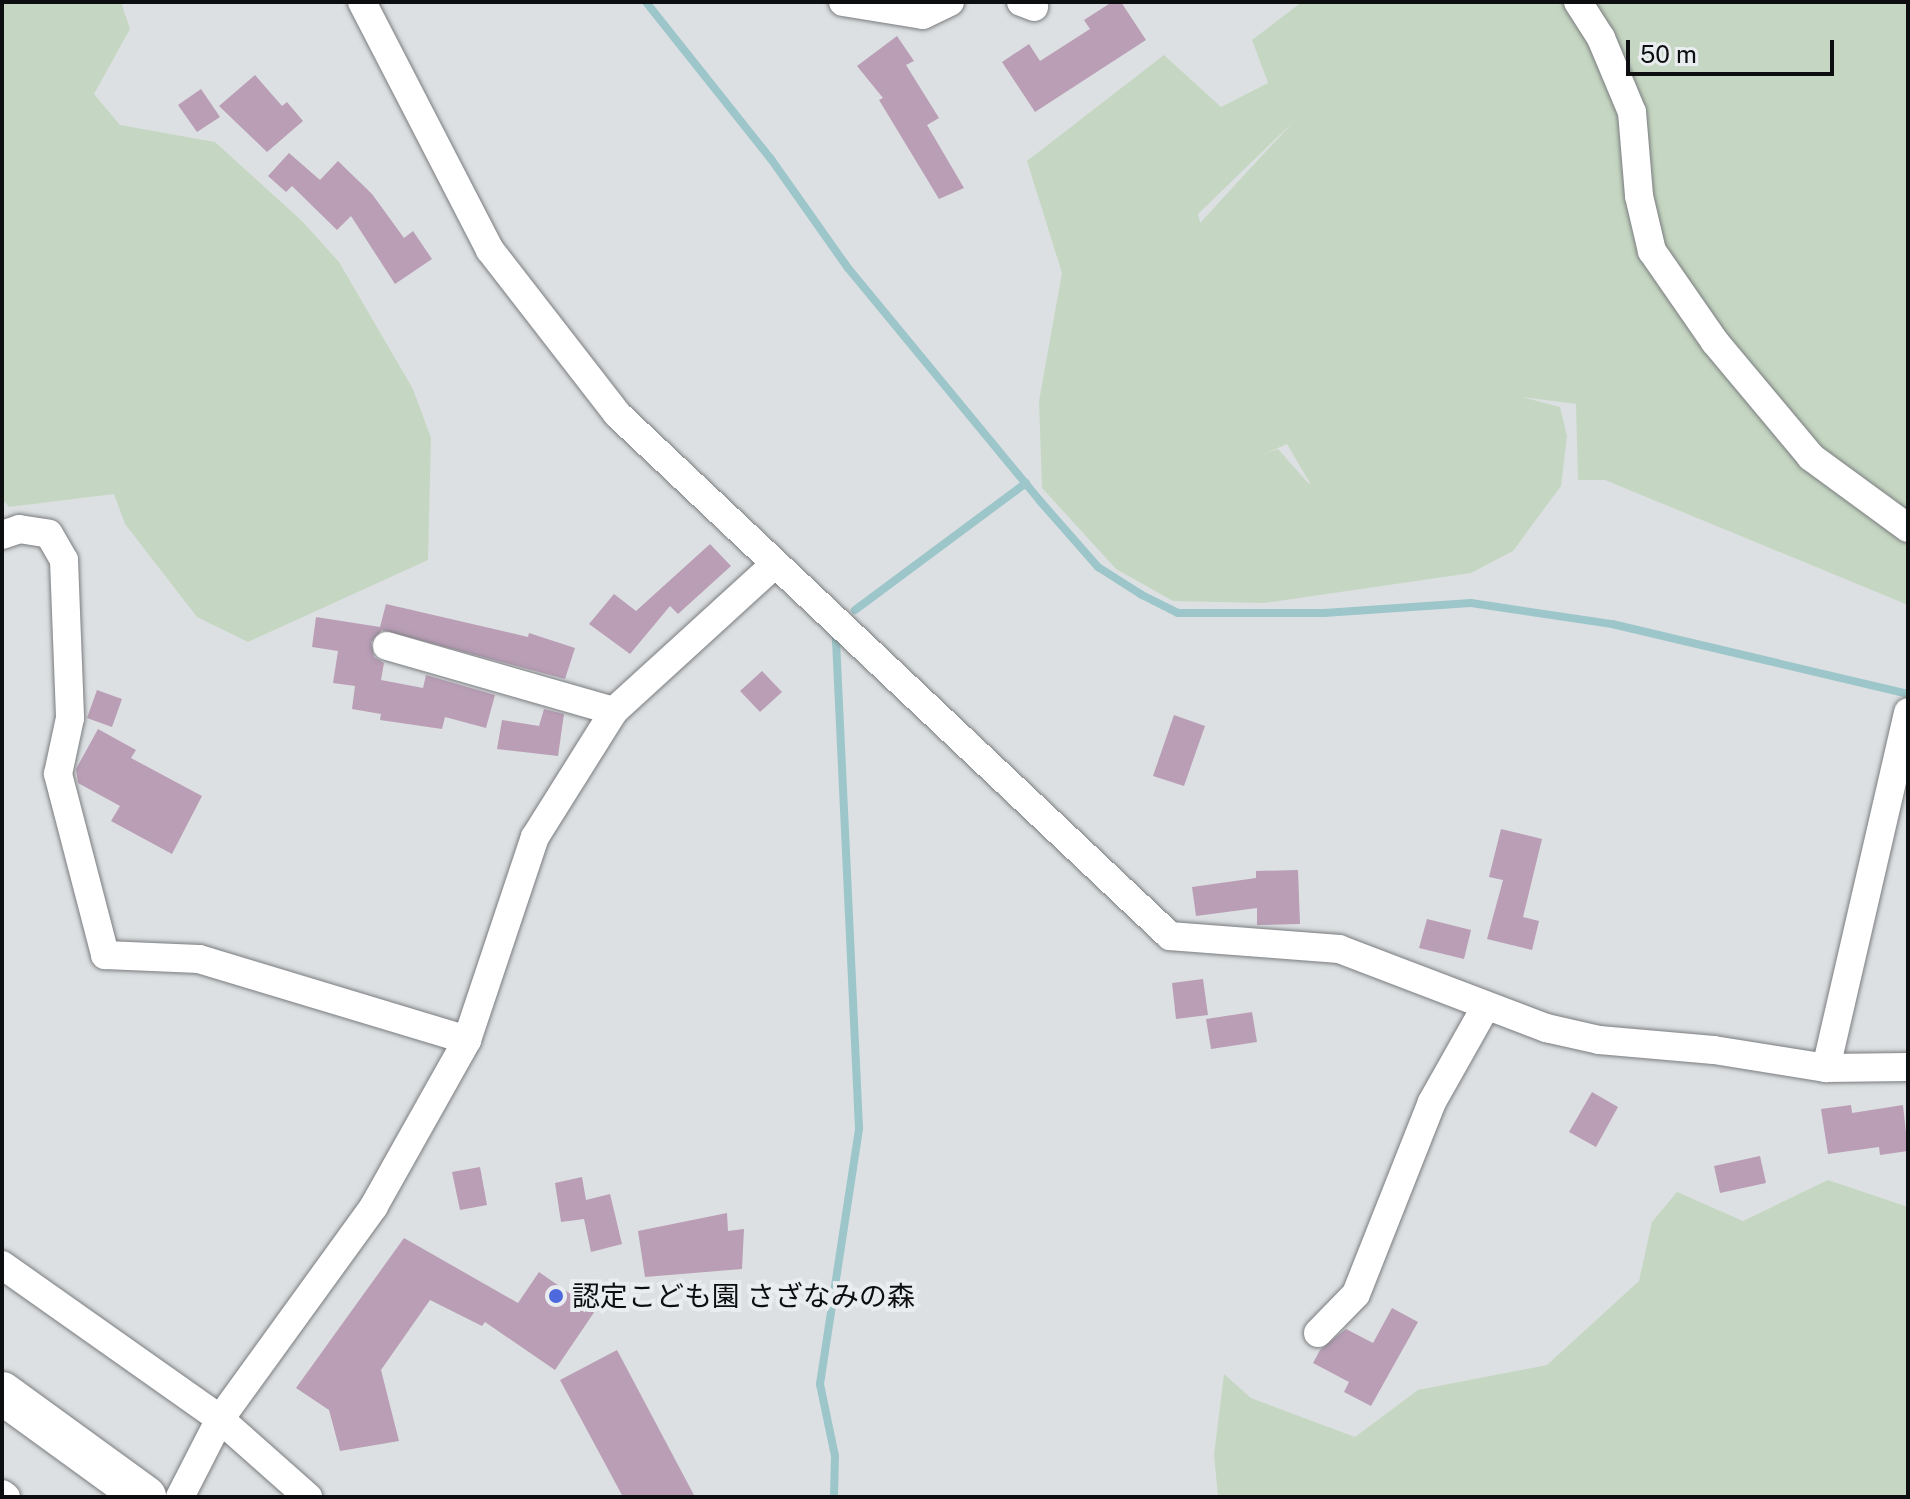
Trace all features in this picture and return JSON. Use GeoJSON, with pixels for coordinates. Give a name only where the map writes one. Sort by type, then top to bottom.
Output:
{"type":"FeatureCollection","features":[{"type":"Feature","properties":{"kind":"highway"},"geometry":{"type":"LineString","coordinates":[[2,1393],[145,1497]]}},
{"type":"Feature","properties":{"kind":"street"},"geometry":{"type":"LineString","coordinates":[[362,2],[490,250],[617,414],[774,565],[863,642],[1170,936],[1339,949],[1486,1006],[1599,1040],[1714,1050],[1826,1068],[1908,1067]]}},
{"type":"Feature","properties":{"kind":"street"},"geometry":{"type":"LineString","coordinates":[[843,2],[923,15],[950,2]]}},
{"type":"Feature","properties":{"kind":"street"},"geometry":{"type":"LineString","coordinates":[[1578,2],[1601,38],[1632,112],[1639,196],[1652,251],[1715,342],[1811,457],[1908,528]]}},
{"type":"Feature","properties":{"kind":"street"},"geometry":{"type":"LineString","coordinates":[[2,535],[19,529],[49,534],[64,560],[70,718],[58,774],[105,955],[199,959],[467,1040]]}},
{"type":"Feature","properties":{"kind":"street"},"geometry":{"type":"LineString","coordinates":[[180,1497],[214,1429],[374,1206],[467,1040],[535,837],[614,711],[774,565]]}},
{"type":"Feature","properties":{"kind":"street"},"geometry":{"type":"LineString","coordinates":[[387,646],[614,711]]}},
{"type":"Feature","properties":{"kind":"street"},"geometry":{"type":"LineString","coordinates":[[1826,1068],[1908,712]]}},
{"type":"Feature","properties":{"kind":"street"},"geometry":{"type":"LineString","coordinates":[[1318,1333],[1356,1294],[1432,1102],[1486,1006]]}},
{"type":"Feature","properties":{"kind":"street"},"geometry":{"type":"LineString","coordinates":[[2,1265],[214,1429],[308,1497]]}},
{"type":"Feature","properties":{"kind":"green space"},"geometry":{"type":"Polygon","coordinates":[[[2,2],[121,2],[130,29],[94,94],[120,125],[215,142],[302,221],[339,262],[413,389],[431,438],[428,560],[248,642],[197,617],[125,524],[114,494],[9,507],[2,499],[2,2]]]}},
{"type":"Feature","properties":{"kind":"green space"},"geometry":{"type":"Polygon","coordinates":[[[1302,2],[1908,2],[1908,605],[1605,480],[1578,480],[1576,404],[1522,397],[1560,407],[1567,436],[1561,486],[1513,551],[1471,573],[1264,603],[1173,601],[1116,569],[1042,488],[1039,401],[1062,273],[1027,161],[1164,55],[1221,107],[1268,83],[1252,40],[1302,2]],[[1293,122],[1198,214],[1200,223],[1293,122]],[[1287,444],[1260,456],[1278,449],[1309,484],[1310,483],[1287,444]]]}},
{"type":"Feature","properties":{"kind":"green space"},"geometry":{"type":"Polygon","coordinates":[[[1828,1180],[1908,1207],[1908,1497],[1218,1497],[1214,1455],[1224,1374],[1251,1398],[1355,1437],[1418,1390],[1547,1365],[1639,1281],[1652,1222],[1677,1192],[1743,1221],[1828,1180]]]}},
{"type":"Feature","properties":{"kind":"building"},"geometry":{"type":"Polygon","coordinates":[[[1112,2],[1121,2],[1146,40],[1035,112],[1002,62],[1029,44],[1040,61],[1090,29],[1084,20],[1112,2]]]}},
{"type":"Feature","properties":{"kind":"building"},"geometry":{"type":"Polygon","coordinates":[[[897,36],[914,61],[906,65],[939,118],[927,125],[964,188],[939,199],[879,100],[883,98],[857,66],[897,36]]]}},
{"type":"Feature","properties":{"kind":"building"},"geometry":{"type":"Polygon","coordinates":[[[255,75],[282,106],[287,102],[303,121],[267,152],[219,106],[255,75]]]}},
{"type":"Feature","properties":{"kind":"building"},"geometry":{"type":"Polygon","coordinates":[[[201,89],[220,117],[197,132],[178,105],[201,89]]]}},
{"type":"Feature","properties":{"kind":"building"},"geometry":{"type":"Polygon","coordinates":[[[289,153],[320,180],[338,161],[372,194],[404,238],[413,231],[432,259],[395,284],[351,216],[337,230],[292,186],[286,192],[268,176],[289,153]]]}},
{"type":"Feature","properties":{"kind":"building"},"geometry":{"type":"Polygon","coordinates":[[[710,544],[731,566],[678,614],[670,606],[630,654],[589,624],[614,594],[636,611],[710,544]]]}},
{"type":"Feature","properties":{"kind":"building"},"geometry":{"type":"Polygon","coordinates":[[[386,604],[528,637],[529,633],[575,648],[565,679],[382,630],[371,642],[374,657],[384,663],[381,680],[423,688],[426,675],[495,695],[486,728],[445,717],[442,729],[380,720],[381,714],[352,709],[355,686],[333,683],[338,651],[312,647],[316,617],[380,627],[386,604]]]}},
{"type":"Feature","properties":{"kind":"building"},"geometry":{"type":"Polygon","coordinates":[[[762,671],[782,692],[760,712],[740,691],[762,671]]]}},
{"type":"Feature","properties":{"kind":"building"},"geometry":{"type":"Polygon","coordinates":[[[97,690],[122,699],[112,727],[87,718],[97,690]]]}},
{"type":"Feature","properties":{"kind":"building"},"geometry":{"type":"Polygon","coordinates":[[[544,709],[564,714],[558,756],[497,749],[502,720],[539,726],[544,709]]]}},
{"type":"Feature","properties":{"kind":"building"},"geometry":{"type":"Polygon","coordinates":[[[1174,715],[1205,726],[1184,786],[1153,776],[1174,715]]]}},
{"type":"Feature","properties":{"kind":"building"},"geometry":{"type":"Polygon","coordinates":[[[98,729],[136,750],[131,758],[202,796],[172,854],[111,821],[120,806],[78,783],[76,769],[98,729]]]}},
{"type":"Feature","properties":{"kind":"building"},"geometry":{"type":"Polygon","coordinates":[[[1501,829],[1542,839],[1523,917],[1539,921],[1532,950],[1487,939],[1503,880],[1489,877],[1501,829]]]}},
{"type":"Feature","properties":{"kind":"building"},"geometry":{"type":"Polygon","coordinates":[[[1298,870],[1300,924],[1257,925],[1257,908],[1196,916],[1192,887],[1256,878],[1256,871],[1298,870]]]}},
{"type":"Feature","properties":{"kind":"building"},"geometry":{"type":"Polygon","coordinates":[[[1427,919],[1471,930],[1464,959],[1419,948],[1427,919]]]}},
{"type":"Feature","properties":{"kind":"building"},"geometry":{"type":"Polygon","coordinates":[[[1203,979],[1208,1015],[1176,1019],[1172,983],[1203,979]]]}},
{"type":"Feature","properties":{"kind":"building"},"geometry":{"type":"Polygon","coordinates":[[[1252,1012],[1257,1042],[1211,1049],[1206,1019],[1252,1012]]]}},
{"type":"Feature","properties":{"kind":"building"},"geometry":{"type":"Polygon","coordinates":[[[1592,1092],[1618,1107],[1596,1147],[1569,1132],[1592,1092]]]}},
{"type":"Feature","properties":{"kind":"building"},"geometry":{"type":"Polygon","coordinates":[[[1851,1105],[1852,1113],[1903,1105],[1908,1151],[1880,1155],[1879,1147],[1828,1154],[1821,1109],[1851,1105]]]}},
{"type":"Feature","properties":{"kind":"building"},"geometry":{"type":"Polygon","coordinates":[[[1760,1156],[1766,1183],[1720,1193],[1714,1166],[1760,1156]]]}},
{"type":"Feature","properties":{"kind":"building"},"geometry":{"type":"Polygon","coordinates":[[[480,1167],[487,1205],[460,1210],[452,1172],[480,1167]]]}},
{"type":"Feature","properties":{"kind":"building"},"geometry":{"type":"Polygon","coordinates":[[[582,1177],[586,1200],[610,1194],[622,1244],[591,1252],[584,1219],[561,1222],[555,1183],[582,1177]]]}},
{"type":"Feature","properties":{"kind":"building"},"geometry":{"type":"Polygon","coordinates":[[[727,1213],[728,1231],[744,1229],[742,1269],[645,1277],[638,1231],[727,1213]]]}},
{"type":"Feature","properties":{"kind":"building"},"geometry":{"type":"Polygon","coordinates":[[[404,1238],[518,1303],[539,1272],[595,1311],[555,1370],[485,1322],[482,1326],[430,1300],[381,1370],[399,1441],[340,1451],[329,1410],[296,1388],[404,1238]]]}},
{"type":"Feature","properties":{"kind":"building"},"geometry":{"type":"Polygon","coordinates":[[[1392,1308],[1418,1322],[1371,1406],[1344,1392],[1349,1382],[1313,1363],[1320,1350],[1346,1329],[1373,1343],[1392,1308]]]}},
{"type":"Feature","properties":{"kind":"building"},"geometry":{"type":"Polygon","coordinates":[[[617,1350],[695,1497],[623,1497],[560,1380],[617,1350]]]}},
{"type":"Feature","properties":{"kind":"waterway"},"geometry":{"type":"LineString","coordinates":[[646,2],[771,159],[848,268],[1040,501],[1098,567],[1142,595],[1178,613],[1324,613],[1471,603],[1612,624],[1908,694]]}},
{"type":"Feature","properties":{"kind":"waterway"},"geometry":{"type":"LineString","coordinates":[[855,610],[1026,483]]}},
{"type":"Feature","properties":{"kind":"waterway"},"geometry":{"type":"LineString","coordinates":[[834,1497],[835,1456],[820,1384],[859,1128],[836,636]]}},
{"type":"Feature","properties":{"kind":"place","name":"認定こども園 さざなみの森"},"geometry":{"type":"Point","coordinates":[556,1296]}}]}
